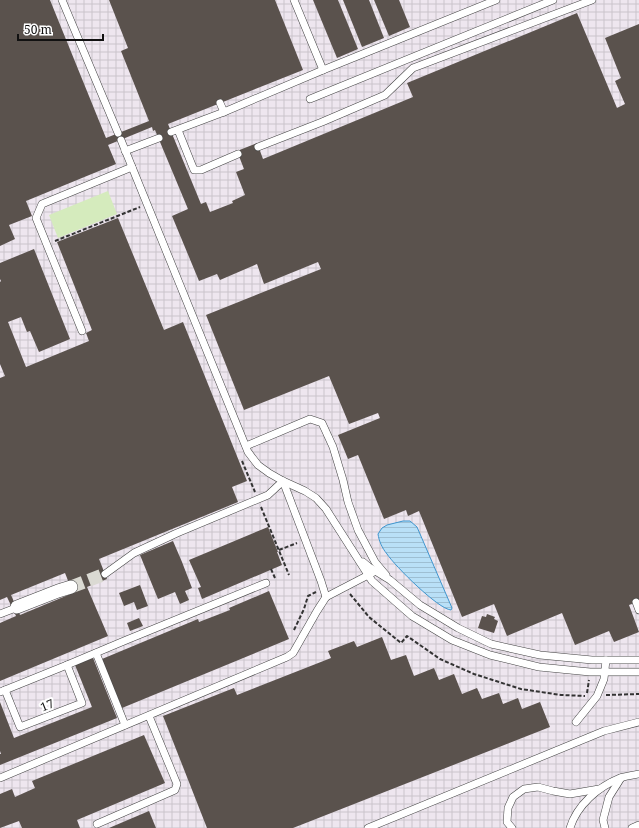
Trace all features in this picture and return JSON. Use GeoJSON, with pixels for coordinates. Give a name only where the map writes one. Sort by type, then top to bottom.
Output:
{"type":"FeatureCollection","features":[{"type":"Feature","properties":{"kind":"street"},"geometry":{"type":"LineString","coordinates":[[15,608],[58,591],[71,588]]}},
{"type":"Feature","properties":{"kind":"lane"},"geometry":{"type":"LineString","coordinates":[[62,0],[248,452],[258,466],[316,498],[326,509],[372,581],[412,616],[452,640],[490,655],[539,666],[605,672],[635,672],[638,659],[606,660],[540,655],[492,644],[458,628],[420,605],[390,580],[357,556]]}},
{"type":"Feature","properties":{"kind":"lane"},"geometry":{"type":"LineString","coordinates":[[294,0],[323,70]]}},
{"type":"Feature","properties":{"kind":"lane"},"geometry":{"type":"LineString","coordinates":[[238,154],[201,170],[194,170],[174,131],[224,112],[496,0]]}},
{"type":"Feature","properties":{"kind":"lane"},"geometry":{"type":"LineString","coordinates":[[310,99],[553,0]]}},
{"type":"Feature","properties":{"kind":"lane"},"geometry":{"type":"LineString","coordinates":[[258,147],[385,95],[412,68],[592,0]]}},
{"type":"Feature","properties":{"kind":"lane"},"geometry":{"type":"LineString","coordinates":[[220,103],[224,112]]}},
{"type":"Feature","properties":{"kind":"lane"},"geometry":{"type":"LineString","coordinates":[[125,151],[159,138]]}},
{"type":"Feature","properties":{"kind":"lane"},"geometry":{"type":"LineString","coordinates":[[82,331],[36,218],[42,204],[132,167]]}},
{"type":"Feature","properties":{"kind":"lane"},"geometry":{"type":"LineString","coordinates":[[246,446],[310,419],[322,423],[332,447],[358,530],[375,562],[390,580]]}},
{"type":"Feature","properties":{"kind":"lane"},"geometry":{"type":"LineString","coordinates":[[105,574],[134,553],[177,533],[268,495],[283,481]]}},
{"type":"Feature","properties":{"kind":"lane"},"geometry":{"type":"LineString","coordinates":[[283,481],[326,597]]}},
{"type":"Feature","properties":{"kind":"lane"},"geometry":{"type":"LineString","coordinates":[[0,778],[287,657],[293,653],[326,597],[376,571]]}},
{"type":"Feature","properties":{"kind":"lane"},"geometry":{"type":"LineString","coordinates":[[3,691],[266,583]]}},
{"type":"Feature","properties":{"kind":"lane"},"geometry":{"type":"LineString","coordinates":[[636,602],[639,610]]}},
{"type":"Feature","properties":{"kind":"lane"},"geometry":{"type":"LineString","coordinates":[[0,614],[15,608]]}},
{"type":"Feature","properties":{"kind":"lane"},"geometry":{"type":"LineString","coordinates":[[96,653],[125,725]]}},
{"type":"Feature","properties":{"kind":"lane"},"geometry":{"type":"LineString","coordinates":[[576,722],[597,696],[604,679],[606,660]]}},
{"type":"Feature","properties":{"kind":"lane","name":"17"},"geometry":{"type":"LineString","coordinates":[[3,691],[20,727],[82,702],[68,665]]}},
{"type":"Feature","properties":{"kind":"lane"},"geometry":{"type":"LineString","coordinates":[[97,824],[175,790],[177,784],[148,716]]}},
{"type":"Feature","properties":{"kind":"lane"},"geometry":{"type":"LineString","coordinates":[[368,828],[604,731],[639,722]]}},
{"type":"Feature","properties":{"kind":"lane"},"geometry":{"type":"LineString","coordinates":[[570,828],[583,804],[599,789],[621,778],[639,774]]}},
{"type":"Feature","properties":{"kind":"lane"},"geometry":{"type":"LineString","coordinates":[[605,828],[603,820],[609,797],[621,778]]}},
{"type":"Feature","properties":{"kind":"lane"},"geometry":{"type":"LineString","coordinates":[[512,828],[507,822],[508,808],[513,797],[524,789],[538,787],[570,794],[599,789]]}},
{"type":"Feature","properties":{"kind":"lane"},"geometry":{"type":"LineString","coordinates":[[632,828],[639,826]]}},
{"type":"Feature","properties":{"kind":"path"},"geometry":{"type":"LineString","coordinates":[[47,244],[146,204]]}},
{"type":"Feature","properties":{"kind":"path"},"geometry":{"type":"LineString","coordinates":[[244,464],[289,575]]}},
{"type":"Feature","properties":{"kind":"path"},"geometry":{"type":"LineString","coordinates":[[279,550],[305,540]]}},
{"type":"Feature","properties":{"kind":"path"},"geometry":{"type":"LineString","coordinates":[[271,569],[275,580]]}},
{"type":"Feature","properties":{"kind":"path"},"geometry":{"type":"LineString","coordinates":[[345,588],[369,617],[401,643],[407,636],[440,659],[474,674],[521,689],[561,695],[586,696]]}},
{"type":"Feature","properties":{"kind":"shaded area"},"geometry":{"type":"Polygon","coordinates":[[[0,0],[639,0],[639,828],[0,828],[0,0]]]}},
{"type":"Feature","properties":{"kind":"green space"},"geometry":{"type":"Polygon","coordinates":[[[108,191],[117,214],[58,238],[49,215],[108,191]]]}},
{"type":"Feature","properties":{"kind":"water"},"geometry":{"type":"Polygon","coordinates":[[[410,521],[417,527],[452,608],[451,610],[437,603],[407,577],[382,547],[378,534],[382,528],[387,525],[410,521]]]}},
{"type":"Feature","properties":{"kind":"building"},"geometry":{"type":"Polygon","coordinates":[[[0,0],[50,0],[106,138],[149,121],[121,51],[128,48],[109,0],[275,0],[303,70],[168,124],[201,204],[206,202],[210,212],[233,203],[232,201],[245,195],[236,172],[244,169],[237,151],[257,143],[263,159],[413,97],[407,83],[577,13],[617,108],[625,104],[615,81],[621,78],[605,38],[639,24],[639,601],[629,605],[639,632],[614,642],[609,631],[575,645],[562,613],[507,636],[494,604],[462,617],[419,511],[408,516],[406,510],[384,519],[358,455],[348,459],[338,435],[380,418],[378,413],[349,424],[329,376],[244,410],[206,315],[321,269],[318,262],[264,284],[257,264],[220,280],[217,274],[199,281],[172,216],[188,209],[155,130],[153,131],[152,127],[108,145],[116,164],[26,201],[32,216],[9,225],[15,239],[0,246],[0,0]]]}},
{"type":"Feature","properties":{"kind":"building"},"geometry":{"type":"Polygon","coordinates":[[[313,0],[338,0],[358,49],[337,58],[313,0]]]}},
{"type":"Feature","properties":{"kind":"building"},"geometry":{"type":"Polygon","coordinates":[[[343,0],[369,0],[384,38],[362,47],[343,0]]]}},
{"type":"Feature","properties":{"kind":"building"},"geometry":{"type":"Polygon","coordinates":[[[374,0],[399,0],[410,27],[389,36],[374,0]]]}},
{"type":"Feature","properties":{"kind":"building"},"geometry":{"type":"Polygon","coordinates":[[[118,218],[164,330],[183,322],[247,481],[232,487],[238,502],[99,559],[107,579],[87,587],[108,636],[0,681],[0,623],[16,616],[7,597],[0,600],[0,378],[5,376],[0,364],[0,263],[34,249],[70,339],[39,352],[30,331],[27,332],[21,317],[8,322],[26,367],[89,341],[86,333],[92,330],[57,242],[118,218]],[[65,573],[11,595],[20,615],[73,593],[65,573]]]}},
{"type":"Feature","properties":{"kind":"building"},"geometry":{"type":"Polygon","coordinates":[[[268,527],[282,565],[202,599],[198,588],[201,587],[189,560],[268,527]]]}},
{"type":"Feature","properties":{"kind":"building"},"geometry":{"type":"Polygon","coordinates":[[[173,541],[192,588],[185,591],[189,600],[180,604],[175,592],[158,599],[140,555],[173,541]]]}},
{"type":"Feature","properties":{"kind":"building"},"geometry":{"type":"Polygon","coordinates":[[[140,585],[148,606],[137,610],[134,602],[124,606],[119,593],[140,585]]]}},
{"type":"Feature","properties":{"kind":"building"},"geometry":{"type":"Polygon","coordinates":[[[269,591],[289,639],[122,708],[102,659],[198,619],[199,622],[230,610],[229,608],[269,591]]]}},
{"type":"Feature","properties":{"kind":"building"},"geometry":{"type":"Polygon","coordinates":[[[487,614],[495,617],[494,619],[498,621],[494,633],[478,628],[482,616],[486,617],[487,614]]]}},
{"type":"Feature","properties":{"kind":"building"},"geometry":{"type":"Polygon","coordinates":[[[139,618],[143,626],[130,631],[127,623],[139,618]]]}},
{"type":"Feature","properties":{"kind":"building"},"geometry":{"type":"Polygon","coordinates":[[[382,637],[391,660],[406,655],[414,676],[434,668],[439,680],[454,674],[462,694],[477,688],[482,699],[499,693],[503,704],[518,698],[522,709],[540,702],[550,727],[293,828],[207,828],[163,716],[234,688],[237,695],[331,658],[328,651],[354,641],[357,647],[382,637]]]}},
{"type":"Feature","properties":{"kind":"building"},"geometry":{"type":"Polygon","coordinates":[[[93,658],[117,718],[0,765],[0,702],[14,738],[92,707],[75,665],[93,658]]]}},
{"type":"Feature","properties":{"kind":"building"},"geometry":{"type":"Polygon","coordinates":[[[144,735],[165,783],[77,820],[80,828],[22,828],[19,821],[0,828],[0,794],[12,789],[15,797],[35,788],[32,781],[144,735]]]}},
{"type":"Feature","properties":{"kind":"building"},"geometry":{"type":"Polygon","coordinates":[[[149,811],[156,828],[109,828],[149,811]]]}},
{"type":"Feature","properties":{"kind":"tunnel"},"geometry":{"type":"LineString","coordinates":[[71,587],[105,574]]}}]}
